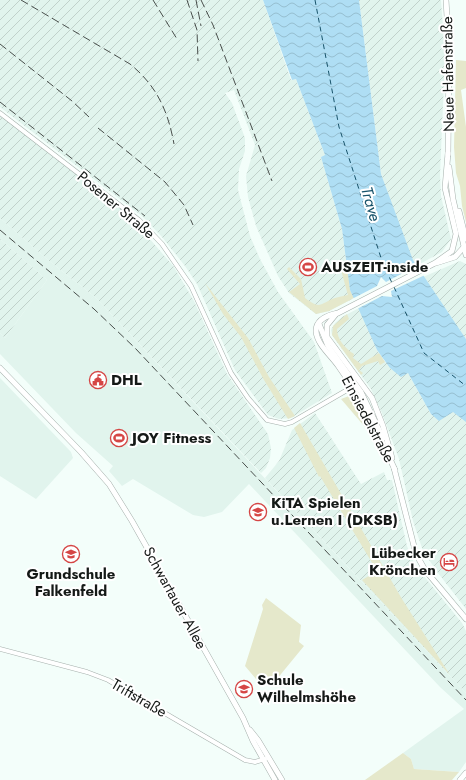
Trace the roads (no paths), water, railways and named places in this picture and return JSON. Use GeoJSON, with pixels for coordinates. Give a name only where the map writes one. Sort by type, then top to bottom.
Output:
{"type":"FeatureCollection","features":[{"type":"Feature","properties":{"kind":"main road","name":"Neue Hafenstraße"},"geometry":{"type":"LineString","coordinates":[[446,0],[449,49],[448,150]]}},
{"type":"Feature","properties":{"kind":"main road"},"geometry":{"type":"LineString","coordinates":[[319,323],[328,315],[338,313],[435,263],[455,256],[466,255],[450,182],[448,150]]}},
{"type":"Feature","properties":{"kind":"main road"},"geometry":{"type":"LineString","coordinates":[[448,150],[455,195],[466,239],[465,249],[455,256]]}},
{"type":"Feature","properties":{"kind":"main road"},"geometry":{"type":"LineString","coordinates":[[448,150],[445,188],[456,234],[454,248]]}},
{"type":"Feature","properties":{"kind":"main road"},"geometry":{"type":"LineString","coordinates":[[435,263],[458,246],[465,249]]}},
{"type":"Feature","properties":{"kind":"main road","name":"Einsiedelstraße"},"geometry":{"type":"LineString","coordinates":[[338,313],[328,323],[326,330],[327,337],[357,384],[392,457],[416,554],[425,570],[466,619]]}},
{"type":"Feature","properties":{"kind":"main road","name":"Einsiedelstraße"},"geometry":{"type":"LineString","coordinates":[[319,323],[316,329],[320,342],[357,384]]}},
{"type":"Feature","properties":{"kind":"main road","name":"Einsiedelstraße"},"geometry":{"type":"LineString","coordinates":[[319,323],[328,346],[357,384],[394,470]]}},
{"type":"Feature","properties":{"kind":"main road","name":"Schwartauer Allee"},"geometry":{"type":"LineString","coordinates":[[0,368],[100,473],[132,521],[246,724],[266,758],[282,780]]}},
{"type":"Feature","properties":{"kind":"main road","name":"Schwartauer Allee"},"geometry":{"type":"LineString","coordinates":[[266,758],[275,780]]}},
{"type":"Feature","properties":{"kind":"main road"},"geometry":{"type":"LineString","coordinates":[[460,780],[466,773]]}},
{"type":"Feature","properties":{"kind":"street","name":"Posener Straße"},"geometry":{"type":"LineString","coordinates":[[0,112],[139,220],[162,244],[191,286],[231,373],[258,412],[266,420],[285,424],[292,422],[357,384]]}},
{"type":"Feature","properties":{"kind":"street","name":"Triftstraße"},"geometry":{"type":"LineString","coordinates":[[0,648],[87,672],[108,680],[245,760],[255,762],[266,758]]}},
{"type":"Feature","properties":{"kind":"water","name":"Trave"},"geometry":{"type":"Polygon","coordinates":[[[263,0],[359,0],[381,174],[413,260],[466,339],[466,422],[453,412],[439,421],[431,414],[408,373],[401,377],[390,368],[377,350],[350,290],[342,229],[321,157],[325,155],[296,79],[292,80],[263,0]]]}},
{"type":"Feature","properties":{"kind":"railway"},"geometry":{"type":"LineString","coordinates":[[21,0],[130,64],[139,72],[154,90],[165,110],[174,144]]}},
{"type":"Feature","properties":{"kind":"railway"},"geometry":{"type":"LineString","coordinates":[[153,0],[177,39]]}},
{"type":"Feature","properties":{"kind":"railway"},"geometry":{"type":"LineString","coordinates":[[187,0],[197,30],[198,61]]}},
{"type":"Feature","properties":{"kind":"railway"},"geometry":{"type":"LineString","coordinates":[[196,0],[201,26]]}},
{"type":"Feature","properties":{"kind":"railway"},"geometry":{"type":"LineString","coordinates":[[201,0],[213,25],[272,181]]}},
{"type":"Feature","properties":{"kind":"railway"},"geometry":{"type":"LineString","coordinates":[[0,44],[72,101],[89,117]]}},
{"type":"Feature","properties":{"kind":"railway"},"geometry":{"type":"LineString","coordinates":[[0,102],[145,216]]}},
{"type":"Feature","properties":{"kind":"railway"},"geometry":{"type":"LineString","coordinates":[[98,128],[165,182],[184,205],[193,225]]}},
{"type":"Feature","properties":{"kind":"railway"},"geometry":{"type":"LineString","coordinates":[[0,230],[94,309],[135,348],[466,700]]}},
{"type":"Feature","properties":{"kind":"place","name":"AUSZEIT-inside"},"geometry":{"type":"Point","coordinates":[308,267]}},
{"type":"Feature","properties":{"kind":"place","name":"DHL"},"geometry":{"type":"Point","coordinates":[98,380]}},
{"type":"Feature","properties":{"kind":"place","name":"JOY Fitness"},"geometry":{"type":"Point","coordinates":[119,438]}},
{"type":"Feature","properties":{"kind":"place","name":"KiTA Spielen u.Lernen I (DKSB)"},"geometry":{"type":"Point","coordinates":[258,512]}},
{"type":"Feature","properties":{"kind":"place","name":"Grundschule Falkenfeld"},"geometry":{"type":"Point","coordinates":[71,554]}},
{"type":"Feature","properties":{"kind":"place","name":"Lübecker Krönchen"},"geometry":{"type":"Point","coordinates":[449,562]}},
{"type":"Feature","properties":{"kind":"place","name":"Schule Wilhelmshöhe"},"geometry":{"type":"Point","coordinates":[244,689]}}]}
